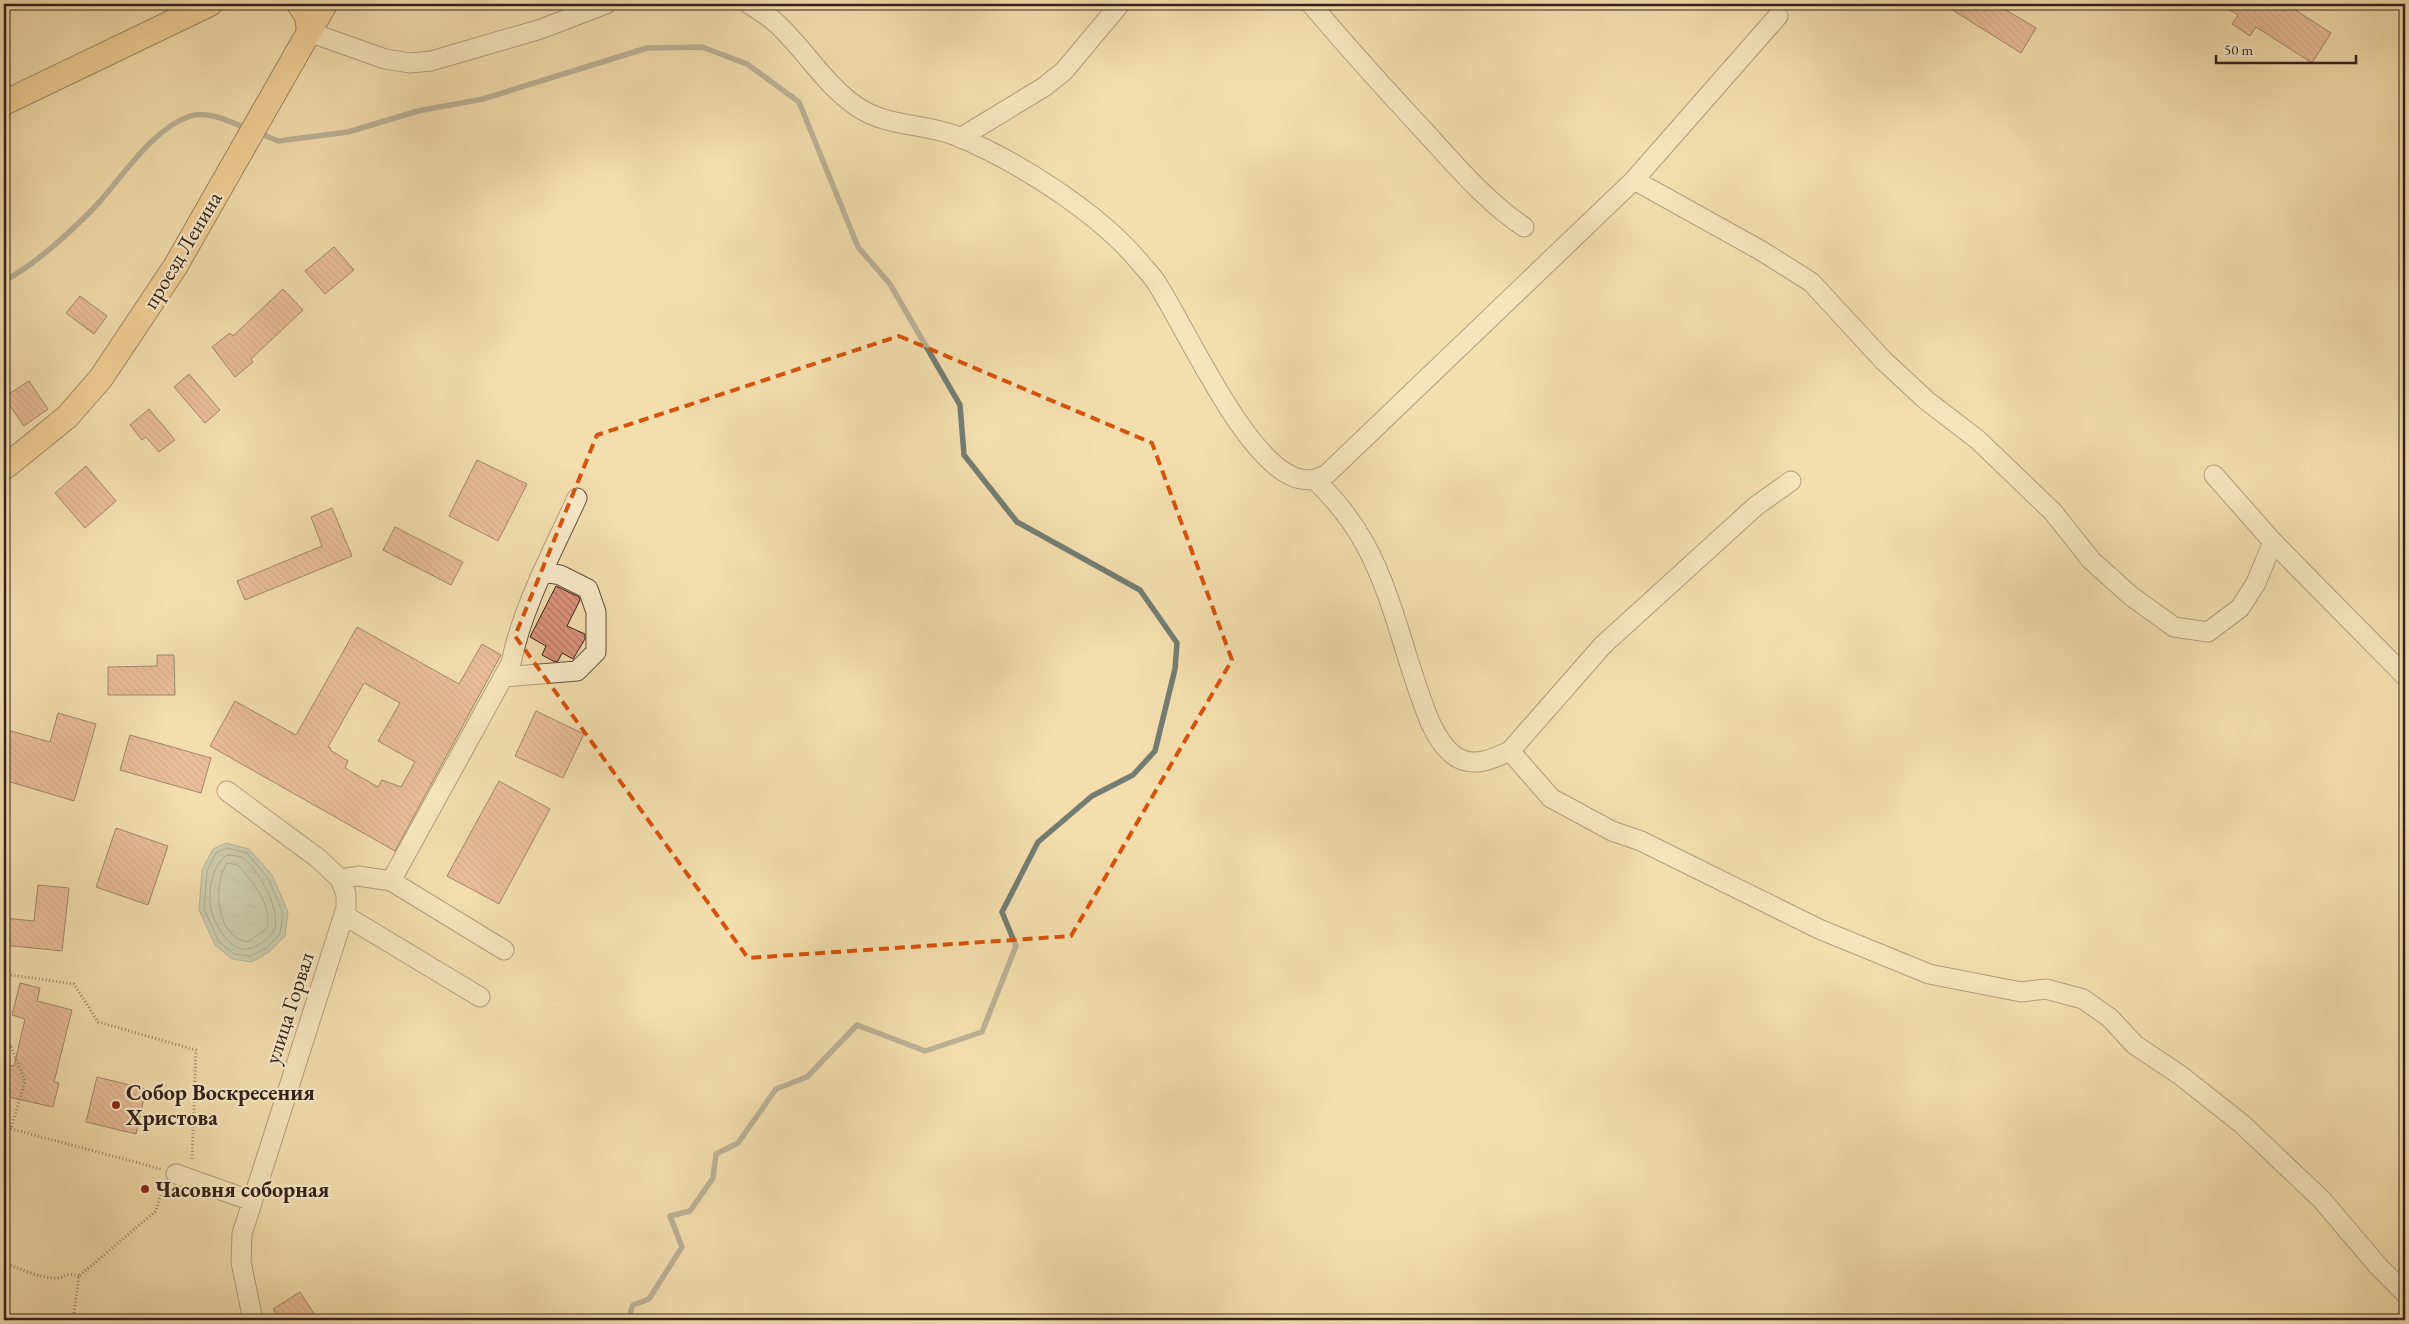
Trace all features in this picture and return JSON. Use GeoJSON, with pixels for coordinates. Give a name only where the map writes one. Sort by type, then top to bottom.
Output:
{"type":"FeatureCollection","features":[{"type":"Feature","properties":{"kind":"main road"},"geometry":{"type":"LineString","coordinates":[[4,103],[210,4]]}},
{"type":"Feature","properties":{"kind":"main road"},"geometry":{"type":"LineString","coordinates":[[298,4],[307,16],[309,32]]}},
{"type":"Feature","properties":{"kind":"main road","name":"проезд Ленина"},"geometry":{"type":"LineString","coordinates":[[4,468],[67,417],[100,378],[175,267],[325,4]]}},
{"type":"Feature","properties":{"kind":"street"},"geometry":{"type":"LineString","coordinates":[[309,32],[386,59],[410,63],[431,61],[541,29],[606,4]]}},
{"type":"Feature","properties":{"kind":"street"},"geometry":{"type":"LineString","coordinates":[[749,4],[775,21],[835,88],[857,107],[894,123],[952,134],[998,156],[1099,220],[1134,255],[1159,286],[1210,378],[1248,436],[1266,457],[1281,469],[1299,479],[1315,480],[1327,474],[1634,180],[1778,16]]}},
{"type":"Feature","properties":{"kind":"street"},"geometry":{"type":"LineString","coordinates":[[960,138],[1044,87],[1064,71],[1120,4]]}},
{"type":"Feature","properties":{"kind":"street"},"geometry":{"type":"LineString","coordinates":[[1311,4],[1349,49],[1445,153],[1505,214],[1524,227]]}},
{"type":"Feature","properties":{"kind":"street"},"geometry":{"type":"LineString","coordinates":[[1634,180],[1760,250],[1811,282],[1883,360],[1926,400],[1978,440],[2053,512],[2090,560],[2131,596],[2174,627],[2208,632],[2240,608],[2256,583],[2273,542]]}},
{"type":"Feature","properties":{"kind":"street"},"geometry":{"type":"LineString","coordinates":[[2214,475],[2273,542],[2405,676]]}},
{"type":"Feature","properties":{"kind":"street"},"geometry":{"type":"LineString","coordinates":[[1315,480],[1336,499],[1366,547],[1392,608],[1432,724],[1444,746],[1458,758],[1470,762],[1489,761],[1510,750],[1603,645],[1756,506],[1791,480]]}},
{"type":"Feature","properties":{"kind":"street"},"geometry":{"type":"LineString","coordinates":[[391,881],[511,663],[516,640],[577,498]]}},
{"type":"Feature","properties":{"kind":"street"},"geometry":{"type":"LineString","coordinates":[[504,677],[577,671],[596,652],[596,612],[588,589],[560,575],[544,572]]}},
{"type":"Feature","properties":{"kind":"street"},"geometry":{"type":"LineString","coordinates":[[1510,750],[1550,798],[1612,832],[1641,841],[1819,929],[1928,974],[2022,992],[2046,989],[2083,999],[2110,1018],[2135,1045],[2180,1075],[2242,1124],[2322,1200],[2378,1266],[2405,1293]]}},
{"type":"Feature","properties":{"kind":"street"},"geometry":{"type":"LineString","coordinates":[[227,791],[319,859],[340,879],[358,876],[391,881],[504,950]]}},
{"type":"Feature","properties":{"kind":"street","name":"улица Горвал"},"geometry":{"type":"LineString","coordinates":[[253,1320],[241,1262],[242,1234],[346,908],[346,894],[340,879]]}},
{"type":"Feature","properties":{"kind":"street"},"geometry":{"type":"LineString","coordinates":[[344,915],[480,997]]}},
{"type":"Feature","properties":{"kind":"street"},"geometry":{"type":"LineString","coordinates":[[181,1176],[252,1201]]}},
{"type":"Feature","properties":{"kind":"path"},"geometry":{"type":"LineString","coordinates":[[4,974],[74,984],[98,1022],[196,1050],[193,1158],[181,1176],[184,1188],[162,1190],[156,1211],[80,1276],[73,1320]]}},
{"type":"Feature","properties":{"kind":"path"},"geometry":{"type":"LineString","coordinates":[[4,1045],[11,1047],[25,1081],[12,1129]]}},
{"type":"Feature","properties":{"kind":"path"},"geometry":{"type":"LineString","coordinates":[[4,1127],[181,1176]]}},
{"type":"Feature","properties":{"kind":"path"},"geometry":{"type":"LineString","coordinates":[[4,1262],[26,1272],[57,1278],[68,1273],[80,1276]]}},
{"type":"Feature","properties":{"kind":"highlighted area"},"geometry":{"type":"Polygon","coordinates":[[[899,336],[1152,443],[1232,660],[1071,936],[748,958],[515,636],[597,435],[899,336]]]}},
{"type":"Feature","properties":{"kind":"water"},"geometry":{"type":"Polygon","coordinates":[[[226,843],[249,849],[272,875],[288,912],[285,936],[269,952],[252,962],[232,959],[215,945],[199,910],[202,870],[213,849],[226,843]]]}},
{"type":"Feature","properties":{"kind":"building"},"geometry":{"type":"Polygon","coordinates":[[[1943,4],[1996,4],[2036,28],[2021,53],[1943,4]]]}},
{"type":"Feature","properties":{"kind":"building"},"geometry":{"type":"Polygon","coordinates":[[[2220,4],[2286,4],[2331,33],[2312,63],[2256,27],[2250,36],[2232,24],[2238,15],[2220,4]]]}},
{"type":"Feature","properties":{"kind":"building"},"geometry":{"type":"Polygon","coordinates":[[[334,247],[354,270],[325,294],[305,271],[334,247]]]}},
{"type":"Feature","properties":{"kind":"building"},"geometry":{"type":"Polygon","coordinates":[[[283,289],[303,310],[251,359],[253,362],[235,377],[212,347],[230,333],[233,336],[283,289]]]}},
{"type":"Feature","properties":{"kind":"building"},"geometry":{"type":"Polygon","coordinates":[[[80,296],[107,316],[94,334],[66,313],[80,296]]]}},
{"type":"Feature","properties":{"kind":"building"},"geometry":{"type":"Polygon","coordinates":[[[189,374],[220,410],[205,423],[174,387],[189,374]]]}},
{"type":"Feature","properties":{"kind":"building"},"geometry":{"type":"Polygon","coordinates":[[[29,381],[48,409],[24,426],[4,397],[29,381]]]}},
{"type":"Feature","properties":{"kind":"building"},"geometry":{"type":"Polygon","coordinates":[[[149,409],[175,440],[159,452],[146,437],[142,440],[130,425],[149,409]]]}},
{"type":"Feature","properties":{"kind":"building"},"geometry":{"type":"Polygon","coordinates":[[[477,460],[527,484],[498,541],[449,516],[477,460]]]}},
{"type":"Feature","properties":{"kind":"building"},"geometry":{"type":"Polygon","coordinates":[[[86,466],[116,501],[85,528],[55,493],[86,466]]]}},
{"type":"Feature","properties":{"kind":"building"},"geometry":{"type":"Polygon","coordinates":[[[332,508],[352,556],[245,600],[237,581],[322,546],[311,517],[332,508]]]}},
{"type":"Feature","properties":{"kind":"building"},"geometry":{"type":"Polygon","coordinates":[[[395,527],[463,562],[451,585],[383,550],[395,527]]]}},
{"type":"Feature","properties":{"kind":"building"},"geometry":{"type":"Polygon","coordinates":[[[556,586],[579,597],[580,600],[567,626],[585,634],[585,639],[573,659],[562,653],[558,661],[555,662],[542,655],[546,646],[530,637],[556,586]]]}},
{"type":"Feature","properties":{"kind":"building"},"geometry":{"type":"Polygon","coordinates":[[[357,627],[459,684],[482,644],[501,655],[395,851],[210,746],[235,701],[296,735],[357,627]],[[364,683],[328,747],[348,761],[345,768],[378,787],[382,780],[401,787],[415,762],[378,741],[400,703],[364,683]]]}},
{"type":"Feature","properties":{"kind":"building"},"geometry":{"type":"Polygon","coordinates":[[[157,655],[174,655],[175,695],[108,695],[108,667],[157,666],[157,655]]]}},
{"type":"Feature","properties":{"kind":"building"},"geometry":{"type":"Polygon","coordinates":[[[536,711],[584,734],[563,778],[515,756],[536,711]]]}},
{"type":"Feature","properties":{"kind":"building"},"geometry":{"type":"Polygon","coordinates":[[[58,713],[96,724],[74,801],[4,780],[4,729],[50,742],[58,713]]]}},
{"type":"Feature","properties":{"kind":"building"},"geometry":{"type":"Polygon","coordinates":[[[130,735],[211,758],[201,793],[120,770],[130,735]]]}},
{"type":"Feature","properties":{"kind":"building"},"geometry":{"type":"Polygon","coordinates":[[[499,781],[550,809],[499,904],[447,876],[499,781]]]}},
{"type":"Feature","properties":{"kind":"building"},"geometry":{"type":"Polygon","coordinates":[[[116,828],[168,846],[148,905],[96,887],[116,828]]]}},
{"type":"Feature","properties":{"kind":"building"},"geometry":{"type":"Polygon","coordinates":[[[38,885],[69,888],[62,951],[4,945],[4,918],[34,921],[38,885]]]}},
{"type":"Feature","properties":{"kind":"building"},"geometry":{"type":"Polygon","coordinates":[[[20,983],[40,988],[37,1001],[72,1010],[54,1082],[59,1083],[53,1107],[4,1096],[4,1064],[14,1066],[25,1019],[12,1015],[20,983]]]}},
{"type":"Feature","properties":{"kind":"building","name":"Собор Воскресения Христова"},"geometry":{"type":"Polygon","coordinates":[[[97,1077],[146,1089],[136,1134],[86,1122],[97,1077]]]}},
{"type":"Feature","properties":{"kind":"building"},"geometry":{"type":"Polygon","coordinates":[[[300,1292],[318,1320],[280,1320],[273,1309],[300,1292]]]}},
{"type":"Feature","properties":{"kind":"waterway"},"geometry":{"type":"LineString","coordinates":[[259,133],[278,141],[348,132],[418,111],[483,99],[647,48],[702,47],[747,64],[799,102],[858,247],[890,284],[960,405],[964,455],[1017,522],[1140,590],[1177,643],[1175,669],[1155,751],[1133,775],[1092,796],[1038,842],[1002,912],[1016,946],[982,1032],[925,1051],[857,1025],[807,1077],[776,1089],[738,1143],[716,1154],[713,1178],[690,1211],[670,1216],[682,1247],[649,1299],[633,1305],[628,1320]]}},
{"type":"Feature","properties":{"kind":"waterway"},"geometry":{"type":"LineString","coordinates":[[4,281],[39,258],[72,229],[103,198],[149,144],[175,123],[190,116],[204,115],[219,118],[248,129]]}},
{"type":"Feature","properties":{"kind":"place","name":"Собор Воскресения Христова"},"geometry":{"type":"Point","coordinates":[116,1105]}},
{"type":"Feature","properties":{"kind":"place","name":"Часовня соборная"},"geometry":{"type":"Point","coordinates":[145,1189]}}]}
